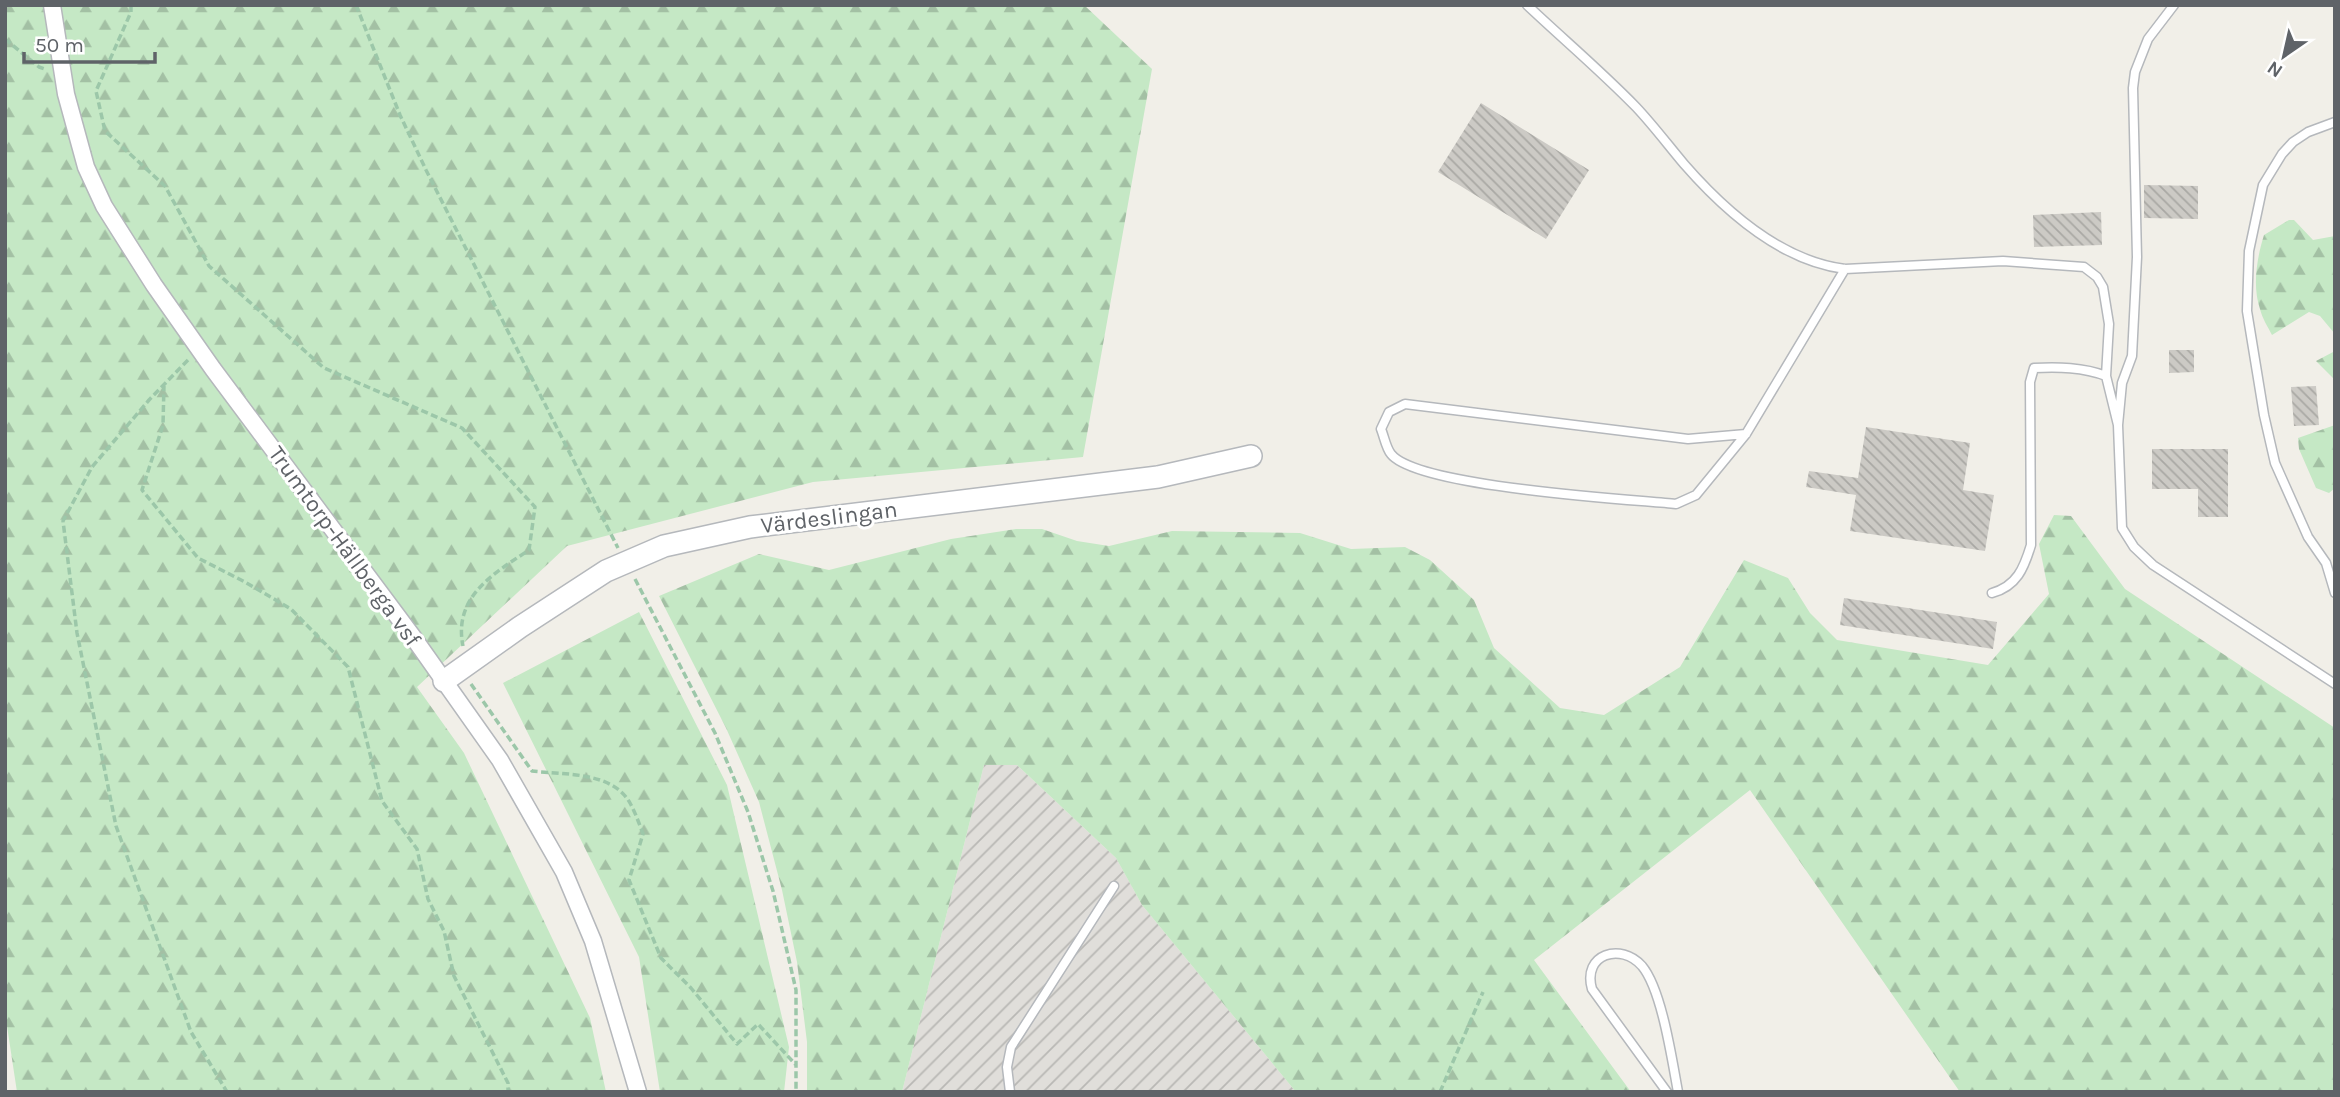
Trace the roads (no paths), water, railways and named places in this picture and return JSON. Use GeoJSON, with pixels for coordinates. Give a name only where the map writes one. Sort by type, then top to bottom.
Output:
{"type":"FeatureCollection","features":[{"type":"Feature","properties":{"kind":"street","name":"Trumtorp-Hällberga vsf"},"geometry":{"type":"LineString","coordinates":[[52,5],[63,77],[86,167],[104,206],[199,349],[500,760],[564,872],[593,941],[638,1092]]}},
{"type":"Feature","properties":{"kind":"street","name":"Värdeslingan"},"geometry":{"type":"LineString","coordinates":[[444,681],[606,571],[664,545],[750,527],[1158,477],[1251,456]]}},
{"type":"Feature","properties":{"kind":"lane"},"geometry":{"type":"LineString","coordinates":[[1527,5],[1574,46],[1637,108],[1685,164],[1738,218],[1793,255],[1823,266],[1845,269],[2003,261],[2084,267],[2097,277],[2104,287],[2109,324],[2106,376],[2118,425]]}},
{"type":"Feature","properties":{"kind":"lane"},"geometry":{"type":"LineString","coordinates":[[2175,5],[2148,39],[2135,72],[2133,88],[2137,257],[2132,356],[2122,383],[2118,425],[2122,528],[2134,547],[2153,565],[2335,684]]}},
{"type":"Feature","properties":{"kind":"lane"},"geometry":{"type":"LineString","coordinates":[[2335,122],[2308,132],[2293,142],[2282,154],[2263,186],[2249,251],[2247,310],[2261,401],[2275,463],[2308,537],[2326,563],[2335,593]]}},
{"type":"Feature","properties":{"kind":"lane"},"geometry":{"type":"LineString","coordinates":[[1746,435],[1688,439],[1405,404],[1389,412],[1381,429],[1391,454],[1420,471],[1461,481],[1676,504],[1696,495],[1746,435],[1845,269]]}},
{"type":"Feature","properties":{"kind":"lane"},"geometry":{"type":"LineString","coordinates":[[1992,593],[2006,589],[2016,580],[2025,567],[2031,545],[2030,382],[2034,368],[2094,371],[2106,376]]}},
{"type":"Feature","properties":{"kind":"lane"},"geometry":{"type":"LineString","coordinates":[[1010,1092],[1007,1067],[1011,1047],[1020,1029],[1114,886]]}},
{"type":"Feature","properties":{"kind":"lane"},"geometry":{"type":"LineString","coordinates":[[1667,1092],[1592,989],[1588,976],[1593,964],[1602,956],[1614,953],[1629,956],[1642,965],[1650,980],[1669,1046],[1678,1092]]}}]}
